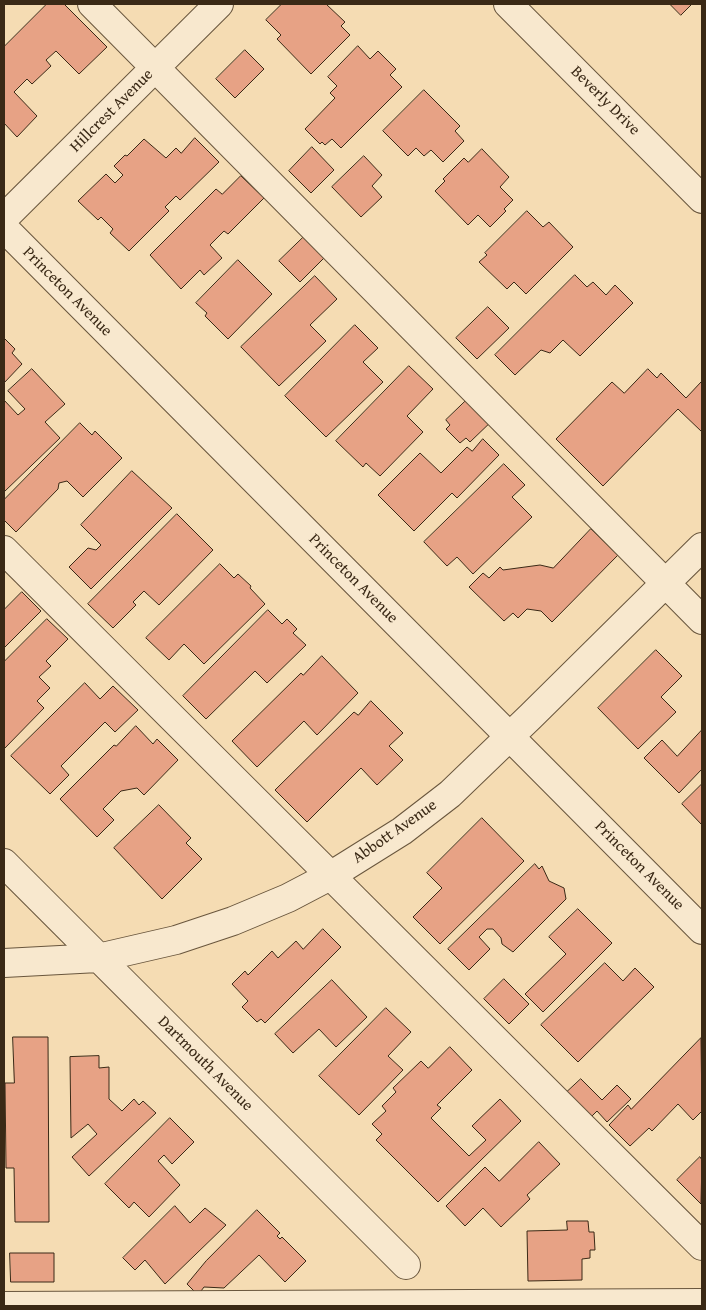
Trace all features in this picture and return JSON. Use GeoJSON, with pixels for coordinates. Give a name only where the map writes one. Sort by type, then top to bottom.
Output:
{"type":"FeatureCollection","features":[{"type":"Feature","properties":{"kind":"street"},"geometry":{"type":"LineString","coordinates":[[92,4],[702,620]]}},
{"type":"Feature","properties":{"kind":"street","name":"Hillcrest Avenue"},"geometry":{"type":"LineString","coordinates":[[4,218],[220,4]]}},
{"type":"Feature","properties":{"kind":"street","name":"Beverly Drive"},"geometry":{"type":"LineString","coordinates":[[508,4],[702,198]]}},
{"type":"Feature","properties":{"kind":"street","name":"Princeton Avenue"},"geometry":{"type":"LineString","coordinates":[[4,228],[702,930]]}},
{"type":"Feature","properties":{"kind":"street","name":"Abbott Avenue"},"geometry":{"type":"LineString","coordinates":[[4,964],[98,958],[176,940],[233,921],[288,898],[330,876],[402,831],[450,794],[702,547]]}},
{"type":"Feature","properties":{"kind":"street"},"geometry":{"type":"LineString","coordinates":[[4,550],[702,1246]]}},
{"type":"Feature","properties":{"kind":"street","name":"Dartmouth Avenue"},"geometry":{"type":"LineString","coordinates":[[4,863],[406,1265]]}},
{"type":"Feature","properties":{"kind":"street"},"geometry":{"type":"LineString","coordinates":[[4,1306],[702,1303]]}},
{"type":"Feature","properties":{"kind":"building"},"geometry":{"type":"Polygon","coordinates":[[[47,4],[64,4],[107,47],[79,74],[56,51],[46,60],[51,66],[32,84],[27,79],[14,92],[37,116],[17,137],[4,123],[4,47],[47,4]]]}},
{"type":"Feature","properties":{"kind":"building"},"geometry":{"type":"Polygon","coordinates":[[[282,4],[326,4],[345,22],[341,26],[350,35],[311,74],[277,39],[281,35],[266,20],[282,4]]]}},
{"type":"Feature","properties":{"kind":"building"},"geometry":{"type":"Polygon","coordinates":[[[670,4],[692,4],[681,15],[670,4]]]}},
{"type":"Feature","properties":{"kind":"building"},"geometry":{"type":"Polygon","coordinates":[[[358,46],[370,59],[378,51],[396,69],[390,75],[402,87],[341,148],[332,139],[325,145],[322,142],[320,144],[305,129],[335,98],[330,93],[337,86],[328,77],[358,46]]]}},
{"type":"Feature","properties":{"kind":"building"},"geometry":{"type":"Polygon","coordinates":[[[245,50],[264,69],[235,98],[216,79],[245,50]]]}},
{"type":"Feature","properties":{"kind":"building"},"geometry":{"type":"Polygon","coordinates":[[[424,90],[460,126],[455,131],[464,141],[443,162],[431,150],[424,156],[416,148],[408,156],[383,131],[424,90]]]}},
{"type":"Feature","properties":{"kind":"building"},"geometry":{"type":"Polygon","coordinates":[[[195,138],[219,162],[180,200],[176,196],[165,207],[169,211],[129,251],[110,233],[113,229],[101,217],[98,220],[78,201],[106,174],[115,183],[123,175],[114,166],[144,139],[166,158],[176,148],[181,153],[195,138]]]}},
{"type":"Feature","properties":{"kind":"building"},"geometry":{"type":"Polygon","coordinates":[[[312,147],[334,170],[311,193],[289,171],[312,147]]]}},
{"type":"Feature","properties":{"kind":"building"},"geometry":{"type":"Polygon","coordinates":[[[482,149],[509,177],[500,187],[513,200],[504,209],[506,211],[490,227],[478,215],[468,225],[435,191],[445,181],[443,179],[464,158],[468,162],[482,149]]]}},
{"type":"Feature","properties":{"kind":"building"},"geometry":{"type":"Polygon","coordinates":[[[364,156],[382,175],[372,186],[382,197],[361,217],[332,187],[364,156]]]}},
{"type":"Feature","properties":{"kind":"building"},"geometry":{"type":"Polygon","coordinates":[[[241,176],[264,198],[228,234],[224,231],[210,245],[222,258],[204,275],[200,270],[181,289],[150,255],[216,189],[222,194],[241,176]]]}},
{"type":"Feature","properties":{"kind":"building"},"geometry":{"type":"Polygon","coordinates":[[[527,211],[543,227],[549,222],[573,247],[526,294],[514,282],[507,289],[479,262],[487,255],[485,253],[527,211]]]}},
{"type":"Feature","properties":{"kind":"building"},"geometry":{"type":"Polygon","coordinates":[[[310,231],[330,252],[300,282],[279,261],[310,231]]]}},
{"type":"Feature","properties":{"kind":"building"},"geometry":{"type":"Polygon","coordinates":[[[238,260],[272,294],[228,339],[205,316],[207,313],[196,303],[238,260]]]}},
{"type":"Feature","properties":{"kind":"building"},"geometry":{"type":"Polygon","coordinates":[[[575,275],[587,287],[593,282],[606,295],[615,285],[633,303],[580,356],[563,340],[550,353],[541,350],[515,375],[495,355],[575,275]]]}},
{"type":"Feature","properties":{"kind":"building"},"geometry":{"type":"Polygon","coordinates":[[[315,276],[337,299],[310,325],[326,341],[279,386],[241,347],[315,276]]]}},
{"type":"Feature","properties":{"kind":"building"},"geometry":{"type":"Polygon","coordinates":[[[488,307],[509,328],[477,359],[456,338],[488,307]]]}},
{"type":"Feature","properties":{"kind":"building"},"geometry":{"type":"Polygon","coordinates":[[[355,325],[378,348],[363,362],[383,382],[326,437],[285,396],[355,325]]]}},
{"type":"Feature","properties":{"kind":"building"},"geometry":{"type":"Polygon","coordinates":[[[4,338],[15,349],[12,353],[22,364],[4,383],[4,338]]]}},
{"type":"Feature","properties":{"kind":"building"},"geometry":{"type":"Polygon","coordinates":[[[409,366],[433,389],[407,416],[423,432],[380,476],[366,463],[363,467],[336,441],[409,366]]]}},
{"type":"Feature","properties":{"kind":"building"},"geometry":{"type":"Polygon","coordinates":[[[32,369],[65,404],[45,422],[60,438],[4,492],[4,400],[18,415],[25,409],[8,391],[32,369]]]}},
{"type":"Feature","properties":{"kind":"building"},"geometry":{"type":"Polygon","coordinates":[[[648,369],[657,378],[661,373],[686,398],[701,382],[702,432],[678,409],[603,486],[556,439],[612,382],[624,393],[648,369]]]}},
{"type":"Feature","properties":{"kind":"building"},"geometry":{"type":"Polygon","coordinates":[[[473,394],[496,417],[470,442],[466,438],[460,443],[446,429],[450,425],[446,420],[473,394]]]}},
{"type":"Feature","properties":{"kind":"building"},"geometry":{"type":"Polygon","coordinates":[[[80,423],[92,435],[95,431],[122,458],[83,497],[67,481],[59,483],[58,489],[16,532],[4,520],[4,500],[80,423]]]}},
{"type":"Feature","properties":{"kind":"building"},"geometry":{"type":"Polygon","coordinates":[[[483,439],[499,455],[457,498],[452,493],[414,531],[378,495],[420,453],[441,473],[467,447],[472,451],[483,439]]]}},
{"type":"Feature","properties":{"kind":"building"},"geometry":{"type":"Polygon","coordinates":[[[504,464],[525,485],[512,497],[532,517],[473,574],[457,557],[447,566],[424,542],[504,464]]]}},
{"type":"Feature","properties":{"kind":"building"},"geometry":{"type":"Polygon","coordinates":[[[132,471],[172,508],[91,589],[69,567],[88,548],[96,550],[101,545],[81,525],[132,471]]]}},
{"type":"Feature","properties":{"kind":"building"},"geometry":{"type":"Polygon","coordinates":[[[177,514],[213,550],[159,605],[144,591],[133,602],[136,605],[113,628],[88,604],[177,514]]]}},
{"type":"Feature","properties":{"kind":"building"},"geometry":{"type":"Polygon","coordinates":[[[591,529],[618,555],[552,622],[541,611],[527,609],[518,618],[513,613],[504,621],[469,587],[483,573],[489,578],[500,567],[503,570],[540,565],[553,568],[591,529]]]}},
{"type":"Feature","properties":{"kind":"building"},"geometry":{"type":"Polygon","coordinates":[[[220,564],[234,578],[238,574],[251,586],[250,588],[265,604],[204,664],[184,644],[169,660],[146,638],[220,564]]]}},
{"type":"Feature","properties":{"kind":"building"},"geometry":{"type":"Polygon","coordinates":[[[22,592],[41,611],[4,648],[4,610],[22,592]]]}},
{"type":"Feature","properties":{"kind":"building"},"geometry":{"type":"Polygon","coordinates":[[[268,610],[282,624],[287,619],[297,629],[293,633],[306,645],[267,683],[255,671],[206,719],[183,696],[268,610]]]}},
{"type":"Feature","properties":{"kind":"building"},"geometry":{"type":"Polygon","coordinates":[[[47,619],[68,639],[46,661],[51,666],[39,677],[50,688],[37,701],[44,708],[4,749],[4,662],[47,619]]]}},
{"type":"Feature","properties":{"kind":"building"},"geometry":{"type":"Polygon","coordinates":[[[656,650],[682,676],[661,697],[676,712],[638,749],[598,708],[656,650]]]}},
{"type":"Feature","properties":{"kind":"building"},"geometry":{"type":"Polygon","coordinates":[[[322,656],[358,693],[317,735],[304,721],[257,767],[232,741],[301,673],[303,675],[322,656]]]}},
{"type":"Feature","properties":{"kind":"building"},"geometry":{"type":"Polygon","coordinates":[[[85,683],[100,699],[113,686],[138,710],[115,732],[105,722],[61,766],[69,775],[50,794],[11,756],[85,683]]]}},
{"type":"Feature","properties":{"kind":"building"},"geometry":{"type":"Polygon","coordinates":[[[371,701],[403,733],[389,746],[403,760],[377,785],[361,768],[307,822],[275,790],[354,712],[358,715],[371,701]]]}},
{"type":"Feature","properties":{"kind":"building"},"geometry":{"type":"Polygon","coordinates":[[[136,726],[153,744],[157,739],[178,760],[144,795],[137,788],[121,791],[103,809],[114,820],[97,837],[60,799],[114,745],[116,746],[136,726]]]}},
{"type":"Feature","properties":{"kind":"building"},"geometry":{"type":"Polygon","coordinates":[[[702,730],[702,769],[679,793],[644,758],[662,740],[677,756],[702,730]]]}},
{"type":"Feature","properties":{"kind":"building"},"geometry":{"type":"Polygon","coordinates":[[[702,784],[702,825],[682,804],[702,784]]]}},
{"type":"Feature","properties":{"kind":"building"},"geometry":{"type":"Polygon","coordinates":[[[159,805],[191,838],[186,843],[202,859],[162,899],[114,848],[159,805]]]}},
{"type":"Feature","properties":{"kind":"building"},"geometry":{"type":"Polygon","coordinates":[[[482,818],[524,861],[440,944],[413,917],[442,888],[427,873],[482,818]]]}},
{"type":"Feature","properties":{"kind":"building"},"geometry":{"type":"Polygon","coordinates":[[[535,864],[539,869],[542,866],[549,881],[564,888],[566,899],[513,952],[502,944],[501,938],[493,929],[487,929],[479,937],[490,949],[469,970],[448,949],[535,864]]]}},
{"type":"Feature","properties":{"kind":"building"},"geometry":{"type":"Polygon","coordinates":[[[578,909],[612,943],[543,1012],[525,994],[566,954],[549,937],[578,909]]]}},
{"type":"Feature","properties":{"kind":"building"},"geometry":{"type":"Polygon","coordinates":[[[323,929],[341,947],[265,1023],[261,1019],[257,1022],[242,1007],[248,1001],[232,984],[245,971],[248,975],[272,951],[278,958],[296,941],[303,949],[323,929]]]}},
{"type":"Feature","properties":{"kind":"building"},"geometry":{"type":"Polygon","coordinates":[[[605,963],[623,981],[635,968],[654,987],[578,1062],[541,1025],[605,963]]]}},
{"type":"Feature","properties":{"kind":"building"},"geometry":{"type":"Polygon","coordinates":[[[504,979],[529,1004],[509,1024],[484,999],[504,979]]]}},
{"type":"Feature","properties":{"kind":"building"},"geometry":{"type":"Polygon","coordinates":[[[332,980],[367,1017],[336,1047],[319,1029],[293,1053],[275,1034],[332,980]]]}},
{"type":"Feature","properties":{"kind":"building"},"geometry":{"type":"Polygon","coordinates":[[[386,1008],[411,1032],[388,1056],[403,1070],[359,1115],[319,1076],[386,1008]]]}},
{"type":"Feature","properties":{"kind":"building"},"geometry":{"type":"Polygon","coordinates":[[[13,1037],[48,1037],[49,1222],[15,1222],[14,1168],[6,1168],[5,1083],[14,1083],[13,1037]]]}},
{"type":"Feature","properties":{"kind":"building"},"geometry":{"type":"Polygon","coordinates":[[[701,1038],[702,1111],[693,1120],[678,1104],[652,1131],[649,1128],[630,1146],[609,1125],[628,1105],[631,1109],[701,1038]]]}},
{"type":"Feature","properties":{"kind":"building"},"geometry":{"type":"Polygon","coordinates":[[[450,1047],[472,1070],[437,1105],[441,1108],[431,1118],[469,1156],[486,1140],[472,1126],[500,1099],[521,1121],[438,1202],[376,1140],[382,1134],[372,1124],[386,1111],[382,1106],[396,1092],[393,1088],[421,1061],[428,1068],[450,1047]]]}},
{"type":"Feature","properties":{"kind":"building"},"geometry":{"type":"Polygon","coordinates":[[[99,1056],[99,1068],[109,1067],[109,1099],[122,1111],[134,1099],[139,1105],[143,1101],[156,1113],[89,1176],[72,1157],[97,1134],[88,1124],[71,1138],[70,1057],[99,1056]]]}},
{"type":"Feature","properties":{"kind":"building"},"geometry":{"type":"Polygon","coordinates":[[[581,1079],[602,1100],[617,1085],[631,1099],[607,1122],[597,1111],[591,1117],[567,1092],[581,1079]]]}},
{"type":"Feature","properties":{"kind":"building"},"geometry":{"type":"Polygon","coordinates":[[[170,1118],[194,1142],[172,1164],[164,1155],[158,1161],[180,1185],[149,1217],[134,1202],[129,1208],[105,1184],[170,1118]]]}},
{"type":"Feature","properties":{"kind":"building"},"geometry":{"type":"Polygon","coordinates":[[[539,1142],[560,1164],[527,1195],[530,1199],[501,1227],[483,1208],[465,1226],[446,1206],[485,1167],[499,1181],[539,1142]]]}},
{"type":"Feature","properties":{"kind":"building"},"geometry":{"type":"Polygon","coordinates":[[[700,1157],[702,1160],[701,1204],[677,1180],[700,1157]]]}},
{"type":"Feature","properties":{"kind":"building"},"geometry":{"type":"Polygon","coordinates":[[[175,1206],[190,1223],[205,1208],[226,1225],[165,1284],[145,1260],[135,1270],[123,1258],[175,1206]]]}},
{"type":"Feature","properties":{"kind":"building"},"geometry":{"type":"Polygon","coordinates":[[[257,1210],[280,1233],[277,1236],[280,1239],[282,1237],[306,1261],[285,1282],[259,1255],[224,1288],[204,1287],[198,1295],[187,1284],[206,1261],[257,1210]]]}},
{"type":"Feature","properties":{"kind":"building"},"geometry":{"type":"Polygon","coordinates":[[[567,1221],[588,1221],[589,1232],[594,1232],[595,1250],[590,1250],[590,1258],[582,1259],[582,1280],[528,1281],[527,1231],[567,1230],[567,1221]]]}},
{"type":"Feature","properties":{"kind":"building"},"geometry":{"type":"Polygon","coordinates":[[[10,1253],[54,1253],[54,1282],[11,1282],[10,1253]]]}}]}
